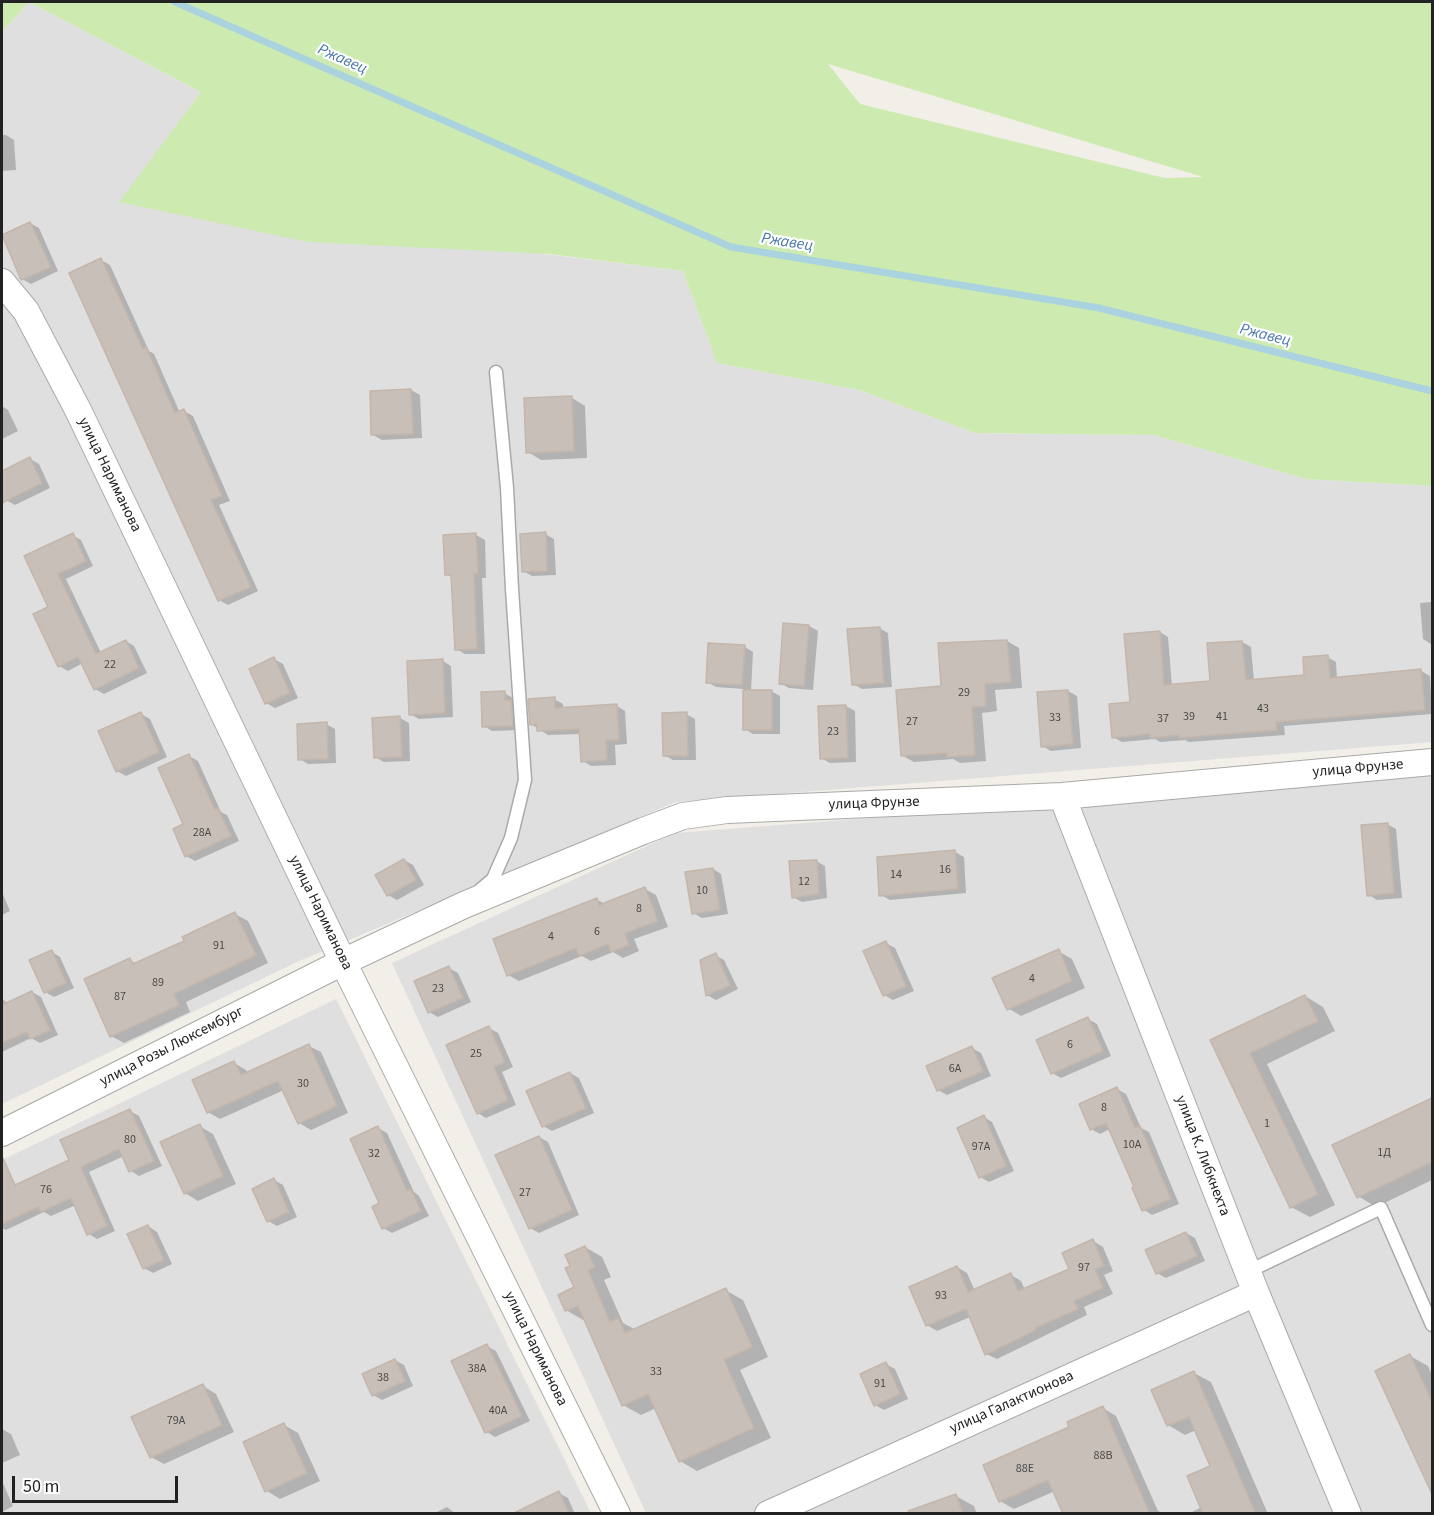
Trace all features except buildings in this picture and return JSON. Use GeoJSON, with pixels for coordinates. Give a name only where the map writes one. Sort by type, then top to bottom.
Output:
{"type":"FeatureCollection","features":[{"type":"Feature","properties":{"kind":"street","name":"улица Нариманова"},"geometry":{"type":"LineString","coordinates":[[2,282],[26,311],[78,410],[343,962],[617,1514]]}},
{"type":"Feature","properties":{"kind":"street","name":"улица Фрунзе"},"geometry":{"type":"LineString","coordinates":[[343,962],[464,904],[683,816],[727,810],[1062,796],[1432,762]]}},
{"type":"Feature","properties":{"kind":"street","name":"улица К. Либкнехта"},"geometry":{"type":"LineString","coordinates":[[1062,796],[1252,1282],[1348,1514]]}},
{"type":"Feature","properties":{"kind":"street","name":"улица Розы Люксембург"},"geometry":{"type":"LineString","coordinates":[[2,1133],[343,962]]}},
{"type":"Feature","properties":{"kind":"street","name":"улица Галактионова"},"geometry":{"type":"LineString","coordinates":[[768,1514],[1252,1282]]}},
{"type":"Feature","properties":{"kind":"lane"},"geometry":{"type":"LineString","coordinates":[[464,904],[493,879],[511,838],[525,780],[507,488],[496,372]]}},
{"type":"Feature","properties":{"kind":"lane"},"geometry":{"type":"LineString","coordinates":[[1252,1282],[1381,1208],[1432,1324]]}},
{"type":"Feature","properties":{"kind":"shaded area"},"geometry":{"type":"Polygon","coordinates":[[[29,2],[201,92],[120,202],[683,271],[717,363],[859,390],[975,433],[1154,435],[1306,479],[1432,486],[1432,742],[676,802],[299,961],[2,1104],[2,32],[29,2]]]}},
{"type":"Feature","properties":{"kind":"shaded area"},"geometry":{"type":"Polygon","coordinates":[[[1432,775],[1432,1513],[646,1513],[392,963],[675,833],[1432,775]]]}},
{"type":"Feature","properties":{"kind":"shaded area"},"geometry":{"type":"Polygon","coordinates":[[[336,999],[591,1513],[2,1514],[2,1160],[336,999]]]}},
{"type":"Feature","properties":{"kind":"green space"},"geometry":{"type":"Polygon","coordinates":[[[2,2],[29,2],[2,32],[2,2]]]}},
{"type":"Feature","properties":{"kind":"green space"},"geometry":{"type":"Polygon","coordinates":[[[29,2],[1432,2],[1432,486],[1306,479],[1154,435],[975,433],[859,390],[717,363],[683,271],[549,254],[308,242],[119,202],[201,92],[29,2]],[[828,64],[860,104],[1165,178],[1204,177],[828,64]]]}},
{"type":"Feature","properties":{"kind":"waterway","name":"Ржавец"},"geometry":{"type":"LineString","coordinates":[[175,2],[731,247],[1099,308],[1432,391]]}}]}
